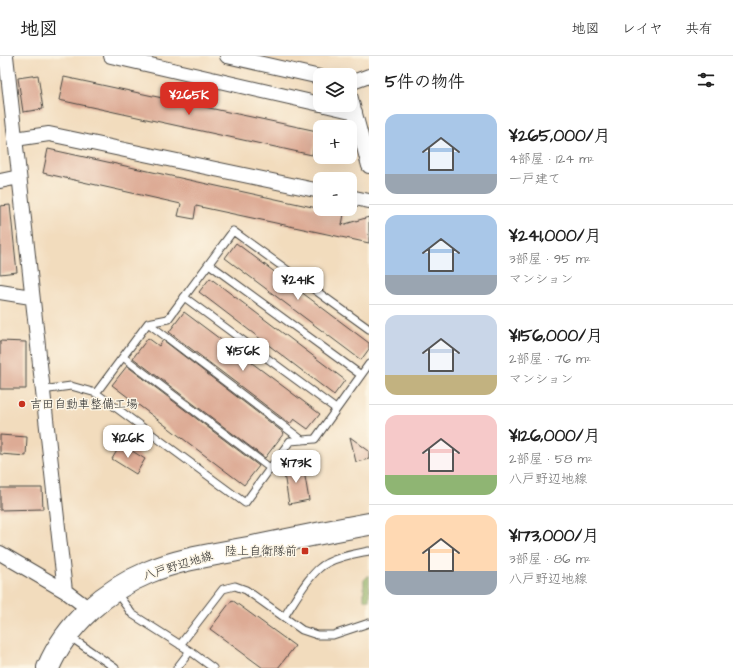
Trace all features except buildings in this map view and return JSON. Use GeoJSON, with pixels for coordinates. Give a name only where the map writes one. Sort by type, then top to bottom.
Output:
{"type":"FeatureCollection","features":[{"type":"Feature","properties":{"kind":"main road","name":"八戸野辺地線"},"geometry":{"type":"LineString","coordinates":[[48,668],[68,635],[89,609],[114,590],[150,572],[193,559],[369,524]]}},
{"type":"Feature","properties":{"kind":"street"},"geometry":{"type":"LineString","coordinates":[[6,56],[20,177],[31,297],[65,591]]}},
{"type":"Feature","properties":{"kind":"street"},"geometry":{"type":"LineString","coordinates":[[111,56],[313,102]]}},
{"type":"Feature","properties":{"kind":"street"},"geometry":{"type":"LineString","coordinates":[[227,56],[313,75]]}},
{"type":"Feature","properties":{"kind":"street"},"geometry":{"type":"LineString","coordinates":[[357,80],[369,76]]}},
{"type":"Feature","properties":{"kind":"street"},"geometry":{"type":"LineString","coordinates":[[343,112],[361,119],[369,166]]}},
{"type":"Feature","properties":{"kind":"street"},"geometry":{"type":"LineString","coordinates":[[15,139],[49,134],[313,190]]}},
{"type":"Feature","properties":{"kind":"street"},"geometry":{"type":"LineString","coordinates":[[0,180],[20,177]]}},
{"type":"Feature","properties":{"kind":"street"},"geometry":{"type":"LineString","coordinates":[[357,198],[369,201]]}},
{"type":"Feature","properties":{"kind":"street"},"geometry":{"type":"LineString","coordinates":[[0,292],[31,297]]}},
{"type":"Feature","properties":{"kind":"street"},"geometry":{"type":"LineString","coordinates":[[0,553],[65,591],[89,609]]}},
{"type":"Feature","properties":{"kind":"lane"},"geometry":{"type":"LineString","coordinates":[[96,393],[148,323],[168,319],[233,231],[369,329]]}},
{"type":"Feature","properties":{"kind":"lane"},"geometry":{"type":"LineString","coordinates":[[209,264],[361,375]]}},
{"type":"Feature","properties":{"kind":"lane"},"geometry":{"type":"LineString","coordinates":[[184,297],[336,409]]}},
{"type":"Feature","properties":{"kind":"lane"},"geometry":{"type":"LineString","coordinates":[[148,323],[302,440]]}},
{"type":"Feature","properties":{"kind":"lane"},"geometry":{"type":"LineString","coordinates":[[123,357],[270,468]]}},
{"type":"Feature","properties":{"kind":"lane"},"geometry":{"type":"LineString","coordinates":[[42,390],[72,386],[96,393],[246,503],[290,441],[315,439],[369,364]]}},
{"type":"Feature","properties":{"kind":"lane"},"geometry":{"type":"LineString","coordinates":[[284,617],[318,569],[326,563],[342,556],[369,551]]}},
{"type":"Feature","properties":{"kind":"lane"},"geometry":{"type":"LineString","coordinates":[[180,644],[223,589],[235,586],[246,590],[302,630],[317,635],[333,635],[369,623]]}},
{"type":"Feature","properties":{"kind":"lane"},"geometry":{"type":"LineString","coordinates":[[114,590],[132,614],[180,644],[212,668]]}},
{"type":"Feature","properties":{"kind":"lane"},"geometry":{"type":"LineString","coordinates":[[68,635],[115,668]]}},
{"type":"Feature","properties":{"kind":"lane"},"geometry":{"type":"LineString","coordinates":[[177,668],[190,651]]}},
{"type":"Feature","properties":{"kind":"green space"},"geometry":{"type":"Polygon","coordinates":[[[369,575],[369,600],[364,600],[364,580],[369,575]]]}},
{"type":"Feature","properties":{"kind":"place","name":"吉田自動車整備工場"},"geometry":{"type":"Point","coordinates":[22,404]}},
{"type":"Feature","properties":{"kind":"place","name":"陸上自衛隊前"},"geometry":{"type":"Point","coordinates":[305,551]}}]}
